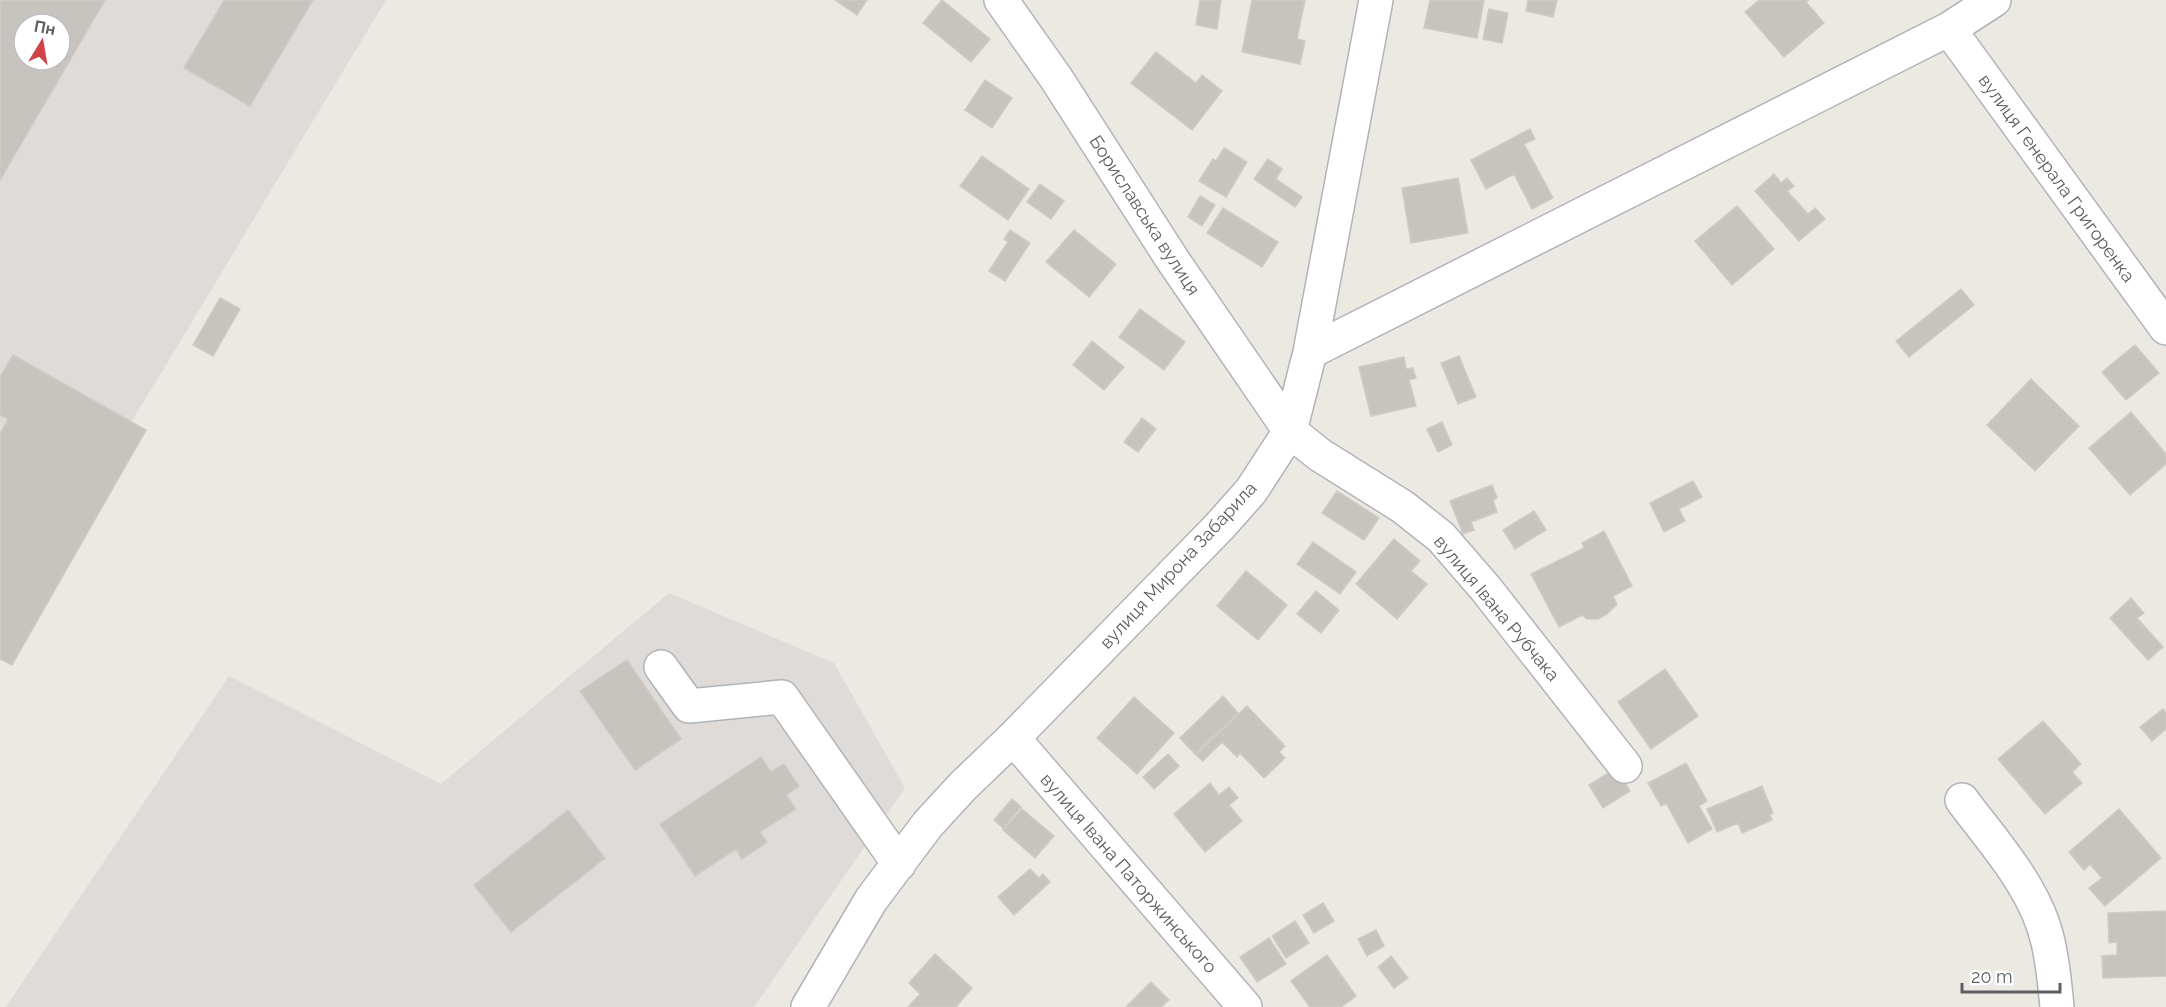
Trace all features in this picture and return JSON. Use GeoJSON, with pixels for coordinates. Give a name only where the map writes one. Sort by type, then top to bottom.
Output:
{"type":"FeatureCollection","features":[{"type":"Feature","properties":{"kind":"street","name":"Бориславська вулиця"},"geometry":{"type":"LineString","coordinates":[[1000,0],[1056,78],[1172,259],[1290,430]]}},
{"type":"Feature","properties":{"kind":"street","name":"вулиця Мирона Забарила"},"geometry":{"type":"LineString","coordinates":[[808,1007],[871,900],[928,824],[1245,498],[1290,430],[1310,352],[1376,0]]}},
{"type":"Feature","properties":{"kind":"street"},"geometry":{"type":"LineString","coordinates":[[1310,352],[1949,28],[1994,0]]}},
{"type":"Feature","properties":{"kind":"street","name":"вулиця Генерала Григоренка"},"geometry":{"type":"LineString","coordinates":[[1949,28],[2166,328]]}},
{"type":"Feature","properties":{"kind":"street","name":"вулиця Івана Рубчака"},"geometry":{"type":"LineString","coordinates":[[1290,430],[1320,455],[1403,507],[1441,537],[1486,589],[1625,766]]}},
{"type":"Feature","properties":{"kind":"street"},"geometry":{"type":"LineString","coordinates":[[661,667],[689,706],[782,697],[899,864]]}},
{"type":"Feature","properties":{"kind":"street","name":"вулиця Івана Паторжинського"},"geometry":{"type":"LineString","coordinates":[[1013,738],[1245,1007]]}},
{"type":"Feature","properties":{"kind":"street"},"geometry":{"type":"LineString","coordinates":[[1962,800],[2011,864],[2034,903],[2048,941],[2057,1007]]}},
{"type":"Feature","properties":{"kind":"shaded area"},"geometry":{"type":"Polygon","coordinates":[[[0,0],[386,0],[0,640],[0,0]]]}},
{"type":"Feature","properties":{"kind":"shaded area"},"geometry":{"type":"Polygon","coordinates":[[[669,593],[834,663],[905,788],[754,1007],[6,1007],[229,676],[441,784],[669,593]]]}},
{"type":"Feature","properties":{"kind":"building"},"geometry":{"type":"Polygon","coordinates":[[[0,0],[105,0],[72,57],[72,12],[12,12],[12,72],[63,72],[0,180],[0,0]]]}},
{"type":"Feature","properties":{"kind":"building"},"geometry":{"type":"Polygon","coordinates":[[[224,0],[313,0],[250,106],[184,68],[224,0]]]}},
{"type":"Feature","properties":{"kind":"building"},"geometry":{"type":"Polygon","coordinates":[[[835,0],[867,0],[857,15],[835,0]]]}},
{"type":"Feature","properties":{"kind":"building"},"geometry":{"type":"Polygon","coordinates":[[[942,0],[990,39],[971,62],[923,23],[942,0]]]}},
{"type":"Feature","properties":{"kind":"building"},"geometry":{"type":"Polygon","coordinates":[[[1200,0],[1221,0],[1217,29],[1196,25],[1200,0]]]}},
{"type":"Feature","properties":{"kind":"building"},"geometry":{"type":"Polygon","coordinates":[[[1252,0],[1305,0],[1297,39],[1305,41],[1300,64],[1242,52],[1252,0]]]}},
{"type":"Feature","properties":{"kind":"building"},"geometry":{"type":"Polygon","coordinates":[[[1430,0],[1484,0],[1477,38],[1424,28],[1430,0]]]}},
{"type":"Feature","properties":{"kind":"building"},"geometry":{"type":"Polygon","coordinates":[[[1528,0],[1557,0],[1553,17],[1526,11],[1528,0]]]}},
{"type":"Feature","properties":{"kind":"building"},"geometry":{"type":"Polygon","coordinates":[[[1759,0],[1809,0],[1806,2],[1824,23],[1784,57],[1745,12],[1759,0]]]}},
{"type":"Feature","properties":{"kind":"building"},"geometry":{"type":"Polygon","coordinates":[[[1489,9],[1508,13],[1502,43],[1483,39],[1489,9]]]}},
{"type":"Feature","properties":{"kind":"building"},"geometry":{"type":"Polygon","coordinates":[[[1156,52],[1196,83],[1202,75],[1222,91],[1192,130],[1131,83],[1156,52]]]}},
{"type":"Feature","properties":{"kind":"building"},"geometry":{"type":"Polygon","coordinates":[[[985,80],[1012,98],[992,128],[965,110],[985,80]]]}},
{"type":"Feature","properties":{"kind":"building"},"geometry":{"type":"Polygon","coordinates":[[[1530,129],[1535,139],[1524,144],[1553,198],[1532,209],[1514,174],[1486,189],[1471,160],[1530,129]]]}},
{"type":"Feature","properties":{"kind":"building"},"geometry":{"type":"Polygon","coordinates":[[[1224,148],[1247,162],[1226,197],[1199,181],[1213,159],[1216,161],[1224,148]]]}},
{"type":"Feature","properties":{"kind":"building"},"geometry":{"type":"Polygon","coordinates":[[[982,156],[1029,189],[1008,220],[960,186],[982,156]]]}},
{"type":"Feature","properties":{"kind":"building"},"geometry":{"type":"Polygon","coordinates":[[[1268,159],[1282,169],[1276,179],[1302,197],[1295,207],[1254,179],[1268,159]]]}},
{"type":"Feature","properties":{"kind":"building"},"geometry":{"type":"Polygon","coordinates":[[[1774,174],[1781,183],[1787,178],[1794,186],[1787,191],[1808,214],[1815,208],[1825,219],[1799,241],[1755,191],[1774,174]]]}},
{"type":"Feature","properties":{"kind":"building"},"geometry":{"type":"Polygon","coordinates":[[[1458,178],[1468,233],[1411,243],[1402,188],[1458,178]]]}},
{"type":"Feature","properties":{"kind":"building"},"geometry":{"type":"Polygon","coordinates":[[[1040,184],[1064,201],[1051,219],[1027,202],[1040,184]]]}},
{"type":"Feature","properties":{"kind":"building"},"geometry":{"type":"Polygon","coordinates":[[[1200,196],[1215,205],[1202,226],[1188,217],[1200,196]]]}},
{"type":"Feature","properties":{"kind":"building"},"geometry":{"type":"Polygon","coordinates":[[[1737,206],[1774,249],[1732,285],[1695,241],[1737,206]]]}},
{"type":"Feature","properties":{"kind":"building"},"geometry":{"type":"Polygon","coordinates":[[[1223,208],[1278,242],[1262,267],[1207,233],[1223,208]]]}},
{"type":"Feature","properties":{"kind":"building"},"geometry":{"type":"Polygon","coordinates":[[[1010,230],[1030,243],[1005,281],[989,271],[1008,242],[1004,239],[1010,230]]]}},
{"type":"Feature","properties":{"kind":"building"},"geometry":{"type":"Polygon","coordinates":[[[1074,230],[1116,264],[1089,297],[1046,262],[1074,230]]]}},
{"type":"Feature","properties":{"kind":"building"},"geometry":{"type":"Polygon","coordinates":[[[1961,289],[1974,305],[1909,357],[1896,341],[1961,289]]]}},
{"type":"Feature","properties":{"kind":"building"},"geometry":{"type":"Polygon","coordinates":[[[220,298],[240,309],[213,356],[193,345],[220,298]]]}},
{"type":"Feature","properties":{"kind":"building"},"geometry":{"type":"Polygon","coordinates":[[[1140,309],[1185,342],[1164,370],[1119,337],[1140,309]]]}},
{"type":"Feature","properties":{"kind":"building"},"geometry":{"type":"Polygon","coordinates":[[[1092,341],[1124,367],[1104,390],[1073,365],[1092,341]]]}},
{"type":"Feature","properties":{"kind":"building"},"geometry":{"type":"Polygon","coordinates":[[[2135,345],[2159,373],[2126,400],[2102,372],[2135,345]]]}},
{"type":"Feature","properties":{"kind":"building"},"geometry":{"type":"Polygon","coordinates":[[[13,355],[146,430],[12,665],[0,659],[0,434],[8,419],[0,415],[0,377],[13,355]]]}},
{"type":"Feature","properties":{"kind":"building"},"geometry":{"type":"Polygon","coordinates":[[[1459,356],[1476,397],[1458,404],[1441,363],[1459,356]]]}},
{"type":"Feature","properties":{"kind":"building"},"geometry":{"type":"Polygon","coordinates":[[[1404,357],[1406,369],[1413,368],[1416,378],[1409,380],[1416,406],[1371,416],[1359,367],[1404,357]]]}},
{"type":"Feature","properties":{"kind":"building"},"geometry":{"type":"Polygon","coordinates":[[[2031,379],[2079,426],[2035,471],[1987,425],[2031,379]]]}},
{"type":"Feature","properties":{"kind":"building"},"geometry":{"type":"Polygon","coordinates":[[[2131,412],[2166,454],[2166,464],[2130,495],[2089,448],[2131,412]]]}},
{"type":"Feature","properties":{"kind":"building"},"geometry":{"type":"Polygon","coordinates":[[[1142,418],[1156,429],[1138,452],[1124,442],[1142,418]]]}},
{"type":"Feature","properties":{"kind":"building"},"geometry":{"type":"Polygon","coordinates":[[[1442,422],[1452,445],[1438,452],[1427,429],[1442,422]]]}},
{"type":"Feature","properties":{"kind":"building"},"geometry":{"type":"Polygon","coordinates":[[[1693,481],[1702,497],[1679,509],[1685,521],[1664,532],[1650,503],[1693,481]]]}},
{"type":"Feature","properties":{"kind":"building"},"geometry":{"type":"Polygon","coordinates":[[[1492,485],[1497,498],[1493,500],[1497,512],[1471,522],[1474,530],[1463,534],[1450,501],[1492,485]]]}},
{"type":"Feature","properties":{"kind":"building"},"geometry":{"type":"Polygon","coordinates":[[[1337,491],[1379,518],[1364,540],[1322,513],[1337,491]]]}},
{"type":"Feature","properties":{"kind":"building"},"geometry":{"type":"Polygon","coordinates":[[[1534,511],[1546,530],[1515,549],[1503,530],[1534,511]]]}},
{"type":"Feature","properties":{"kind":"building"},"geometry":{"type":"Polygon","coordinates":[[[1604,531],[1632,586],[1613,596],[1617,604],[1607,614],[1598,619],[1587,619],[1582,615],[1559,627],[1531,574],[1584,548],[1582,543],[1604,531]]]}},
{"type":"Feature","properties":{"kind":"building"},"geometry":{"type":"Polygon","coordinates":[[[1394,539],[1420,561],[1411,571],[1427,584],[1397,619],[1356,584],[1394,539]]]}},
{"type":"Feature","properties":{"kind":"building"},"geometry":{"type":"Polygon","coordinates":[[[1313,542],[1356,572],[1340,594],[1297,564],[1313,542]]]}},
{"type":"Feature","properties":{"kind":"building"},"geometry":{"type":"Polygon","coordinates":[[[1246,571],[1287,605],[1258,640],[1217,606],[1246,571]]]}},
{"type":"Feature","properties":{"kind":"building"},"geometry":{"type":"Polygon","coordinates":[[[1316,591],[1339,610],[1321,633],[1297,614],[1316,591]]]}},
{"type":"Feature","properties":{"kind":"building"},"geometry":{"type":"Polygon","coordinates":[[[2131,598],[2144,613],[2137,618],[2163,647],[2148,660],[2110,618],[2131,598]]]}},
{"type":"Feature","properties":{"kind":"building"},"geometry":{"type":"Polygon","coordinates":[[[627,660],[681,739],[635,770],[580,691],[627,660]]]}},
{"type":"Feature","properties":{"kind":"building"},"geometry":{"type":"Polygon","coordinates":[[[1665,669],[1698,716],[1651,749],[1618,702],[1665,669]]]}},
{"type":"Feature","properties":{"kind":"building"},"geometry":{"type":"Polygon","coordinates":[[[1223,696],[1238,713],[1195,754],[1180,738],[1223,696]]]}},
{"type":"Feature","properties":{"kind":"building"},"geometry":{"type":"Polygon","coordinates":[[[1134,697],[1174,733],[1137,774],[1097,738],[1134,697]]]}},
{"type":"Feature","properties":{"kind":"building"},"geometry":{"type":"Polygon","coordinates":[[[1247,706],[1285,746],[1279,752],[1285,758],[1264,778],[1240,753],[1237,757],[1222,742],[1203,761],[1196,755],[1247,706]]]}},
{"type":"Feature","properties":{"kind":"building"},"geometry":{"type":"Polygon","coordinates":[[[2163,709],[2166,713],[2166,729],[2152,741],[2140,727],[2163,709]]]}},
{"type":"Feature","properties":{"kind":"building"},"geometry":{"type":"Polygon","coordinates":[[[2043,721],[2081,764],[2072,772],[2082,783],[2045,814],[1998,759],[2043,721]]]}},
{"type":"Feature","properties":{"kind":"building"},"geometry":{"type":"Polygon","coordinates":[[[1168,754],[1179,766],[1154,789],[1143,777],[1168,754]]]}},
{"type":"Feature","properties":{"kind":"building"},"geometry":{"type":"Polygon","coordinates":[[[761,757],[771,772],[784,764],[799,786],[786,795],[796,809],[760,832],[767,842],[742,859],[736,849],[695,876],[660,824],[761,757]]]}},
{"type":"Feature","properties":{"kind":"building"},"geometry":{"type":"Polygon","coordinates":[[[1686,763],[1707,801],[1699,806],[1712,829],[1688,843],[1666,803],[1661,806],[1648,783],[1686,763]]]}},
{"type":"Feature","properties":{"kind":"building"},"geometry":{"type":"Polygon","coordinates":[[[1616,768],[1630,791],[1603,808],[1589,785],[1616,768]]]}},
{"type":"Feature","properties":{"kind":"building"},"geometry":{"type":"Polygon","coordinates":[[[1210,783],[1219,795],[1229,787],[1238,798],[1229,805],[1242,821],[1205,852],[1174,814],[1210,783]]]}},
{"type":"Feature","properties":{"kind":"building"},"geometry":{"type":"Polygon","coordinates":[[[1762,786],[1773,813],[1770,814],[1772,820],[1742,833],[1738,823],[1717,832],[1707,809],[1762,786]]]}},
{"type":"Feature","properties":{"kind":"building"},"geometry":{"type":"Polygon","coordinates":[[[1012,799],[1021,807],[1003,828],[994,820],[1012,799]]]}},
{"type":"Feature","properties":{"kind":"building"},"geometry":{"type":"Polygon","coordinates":[[[1022,809],[1054,836],[1035,858],[1003,830],[1022,809]]]}},
{"type":"Feature","properties":{"kind":"building"},"geometry":{"type":"Polygon","coordinates":[[[2119,809],[2161,858],[2105,906],[2089,888],[2102,878],[2090,864],[2084,870],[2069,852],[2119,809]]]}},
{"type":"Feature","properties":{"kind":"building"},"geometry":{"type":"Polygon","coordinates":[[[568,810],[605,858],[511,932],[474,885],[568,810]]]}},
{"type":"Feature","properties":{"kind":"building"},"geometry":{"type":"Polygon","coordinates":[[[1030,869],[1039,878],[1043,874],[1050,882],[1014,915],[998,897],[1030,869]]]}},
{"type":"Feature","properties":{"kind":"building"},"geometry":{"type":"Polygon","coordinates":[[[1323,903],[1334,921],[1314,933],[1303,915],[1323,903]]]}},
{"type":"Feature","properties":{"kind":"building"},"geometry":{"type":"Polygon","coordinates":[[[2166,911],[2166,976],[2103,978],[2102,956],[2117,955],[2117,942],[2109,943],[2108,913],[2166,911]]]}},
{"type":"Feature","properties":{"kind":"building"},"geometry":{"type":"Polygon","coordinates":[[[1295,921],[1309,943],[1286,958],[1272,936],[1295,921]]]}},
{"type":"Feature","properties":{"kind":"building"},"geometry":{"type":"Polygon","coordinates":[[[1376,930],[1384,946],[1367,956],[1358,939],[1376,930]]]}},
{"type":"Feature","properties":{"kind":"building"},"geometry":{"type":"Polygon","coordinates":[[[1269,938],[1286,964],[1257,982],[1240,957],[1269,938]]]}},
{"type":"Feature","properties":{"kind":"building"},"geometry":{"type":"Polygon","coordinates":[[[935,954],[972,988],[956,1007],[908,1007],[920,994],[909,983],[935,954]]]}},
{"type":"Feature","properties":{"kind":"building"},"geometry":{"type":"Polygon","coordinates":[[[1327,955],[1356,996],[1341,1007],[1310,1007],[1291,981],[1327,955]]]}},
{"type":"Feature","properties":{"kind":"building"},"geometry":{"type":"Polygon","coordinates":[[[1391,956],[1408,978],[1394,988],[1378,967],[1391,956]]]}},
{"type":"Feature","properties":{"kind":"building"},"geometry":{"type":"Polygon","coordinates":[[[1151,982],[1169,1000],[1161,1007],[1126,1007],[1151,982]]]}}]}
